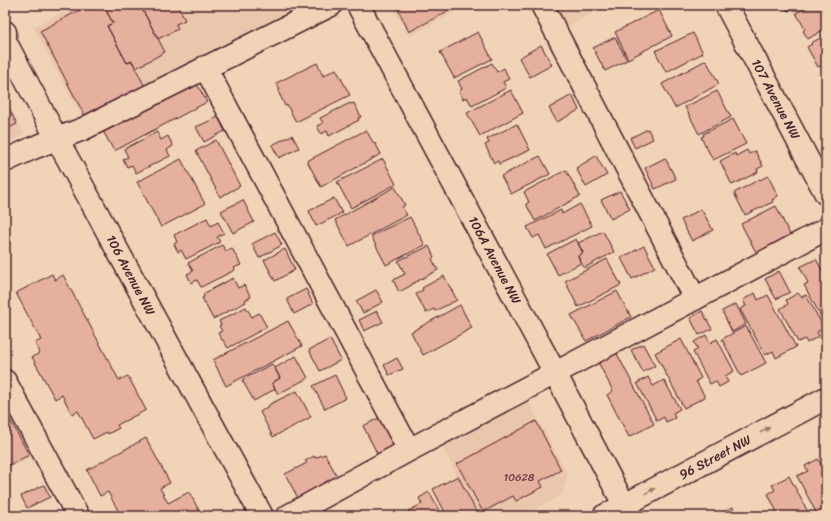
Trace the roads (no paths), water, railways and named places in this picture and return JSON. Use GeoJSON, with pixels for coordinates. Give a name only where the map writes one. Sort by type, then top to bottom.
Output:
{"type":"FeatureCollection","features":[{"type":"Feature","properties":{"kind":"street"},"geometry":{"type":"LineString","coordinates":[[5,161],[33,148],[83,129],[331,5]]}},
{"type":"Feature","properties":{"kind":"street","name":"106A Avenue NW"},"geometry":{"type":"LineString","coordinates":[[358,5],[627,510]]}},
{"type":"Feature","properties":{"kind":"street"},"geometry":{"type":"LineString","coordinates":[[542,5],[695,299]]}},
{"type":"Feature","properties":{"kind":"street","name":"107 Avenue NW"},"geometry":{"type":"LineString","coordinates":[[726,5],[826,194]]}},
{"type":"Feature","properties":{"kind":"street","name":"106 Avenue NW"},"geometry":{"type":"LineString","coordinates":[[5,32],[5,41],[57,139],[262,516]]}},
{"type":"Feature","properties":{"kind":"street"},"geometry":{"type":"LineString","coordinates":[[206,67],[409,450]]}},
{"type":"Feature","properties":{"kind":"street"},"geometry":{"type":"LineString","coordinates":[[288,516],[409,450],[826,229]]}},
{"type":"Feature","properties":{"kind":"street"},"geometry":{"type":"LineString","coordinates":[[5,381],[78,516]]}},
{"type":"Feature","properties":{"kind":"street","name":"96 Street NW"},"geometry":{"type":"LineString","coordinates":[[604,516],[627,510],[826,398]]}}]}
